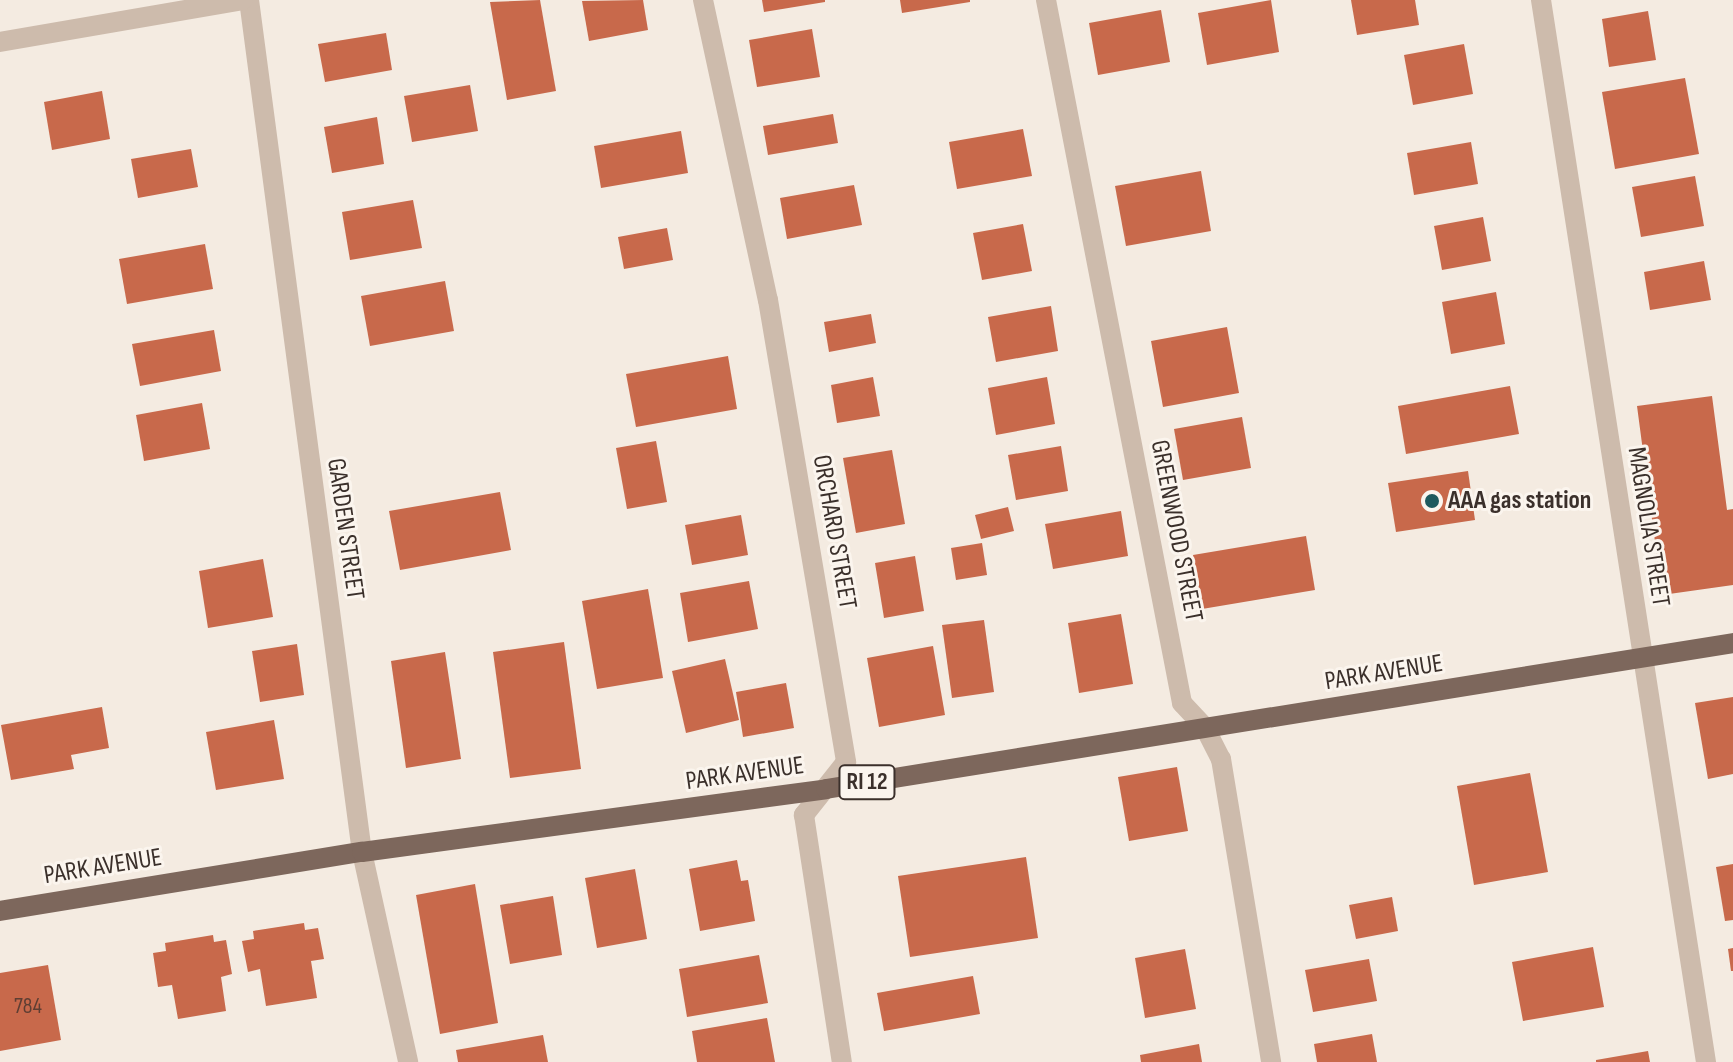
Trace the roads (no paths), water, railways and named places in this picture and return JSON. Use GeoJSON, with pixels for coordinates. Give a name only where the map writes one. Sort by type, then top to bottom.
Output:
{"type":"FeatureCollection","features":[{"type":"Feature","properties":{"kind":"main road","name":"PARK AVENUE"},"geometry":{"type":"LineString","coordinates":[[0,911],[362,852],[826,789],[1733,643]]}},
{"type":"Feature","properties":{"kind":"street"},"geometry":{"type":"LineString","coordinates":[[0,42],[242,0]]}},
{"type":"Feature","properties":{"kind":"street","name":"GARDEN STREET"},"geometry":{"type":"LineString","coordinates":[[249,0],[362,852],[408,1062]]}},
{"type":"Feature","properties":{"kind":"street","name":"ORCHARD STREET"},"geometry":{"type":"LineString","coordinates":[[703,0],[768,300],[846,762],[804,815],[842,1062]]}},
{"type":"Feature","properties":{"kind":"street","name":"GREENWOOD STREET"},"geometry":{"type":"LineString","coordinates":[[1046,0],[1182,703],[1205,728],[1221,759],[1271,1062]]}},
{"type":"Feature","properties":{"kind":"street","name":"MAGNOLIA STREET"},"geometry":{"type":"LineString","coordinates":[[1541,0],[1706,1062]]}},
{"type":"Feature","properties":{"kind":"place","name":"AAA gas station"},"geometry":{"type":"Point","coordinates":[1432,501]}}]}
